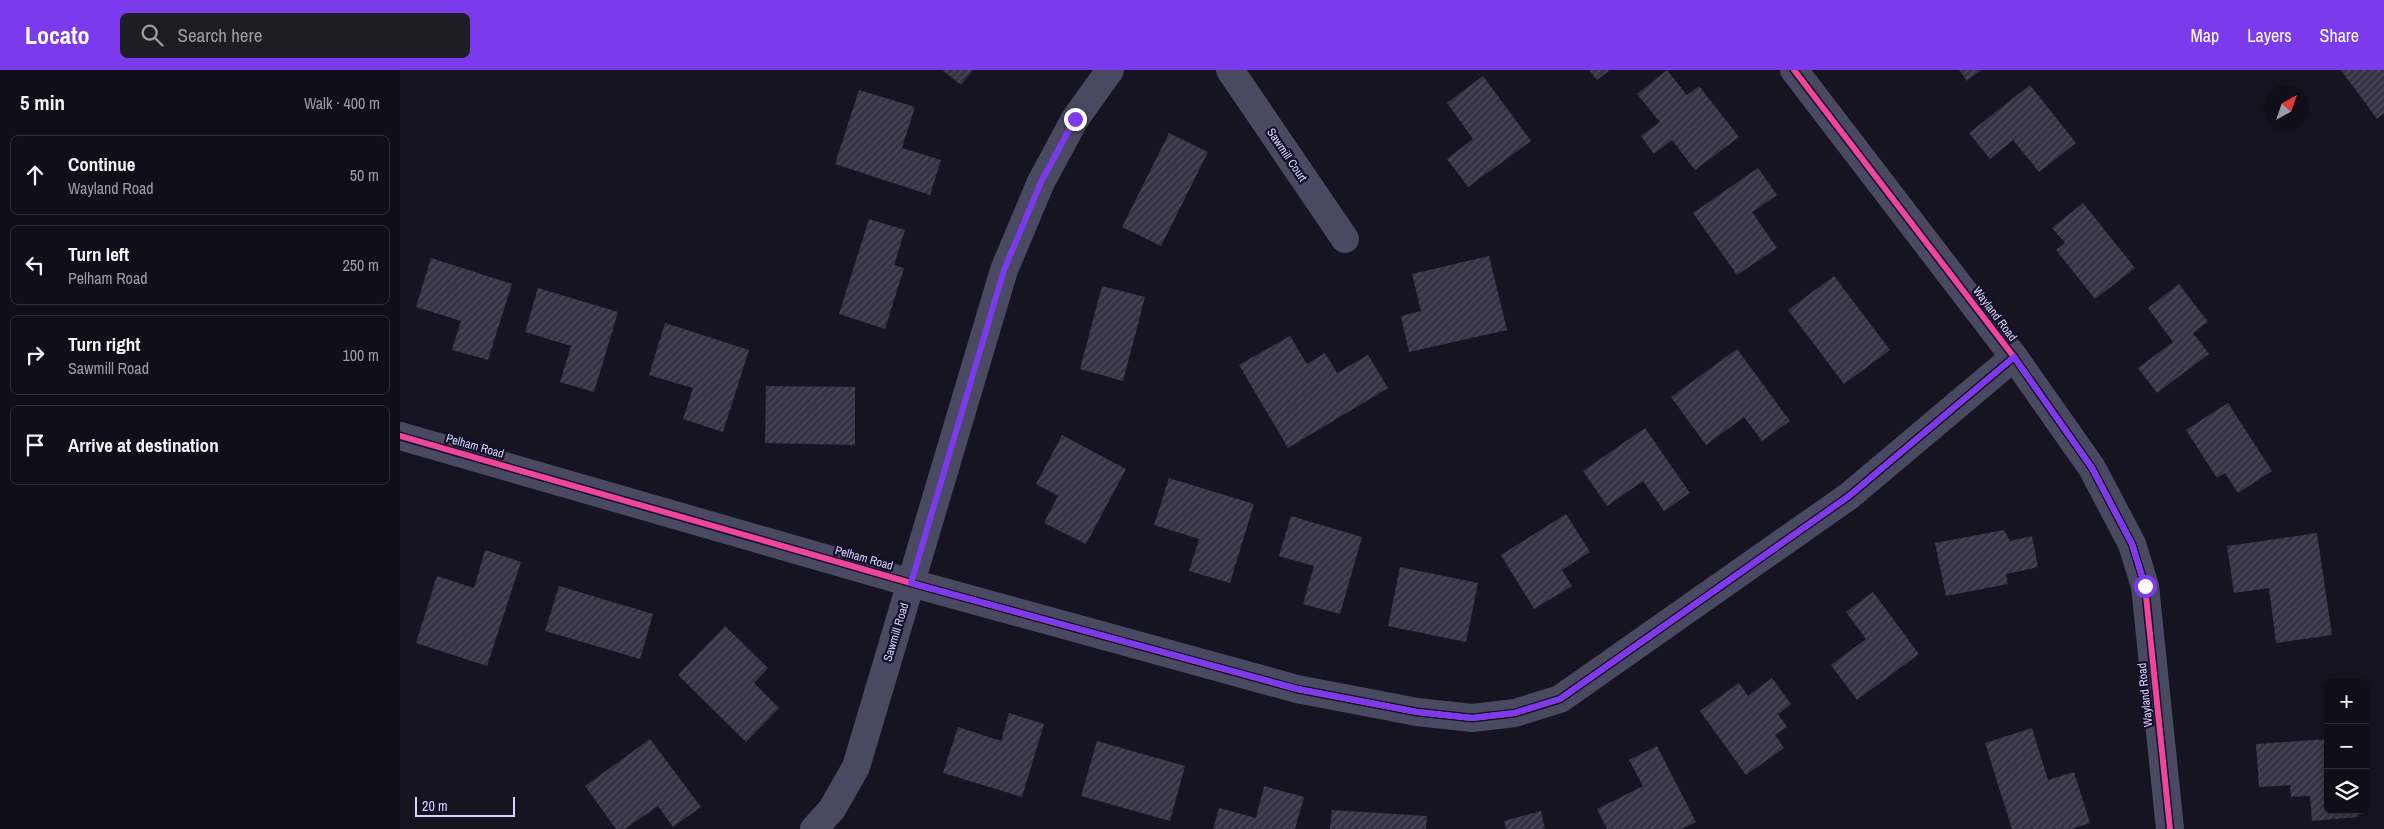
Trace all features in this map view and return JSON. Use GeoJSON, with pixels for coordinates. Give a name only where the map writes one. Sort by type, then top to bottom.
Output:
{"type":"FeatureCollection","features":[{"type":"Feature","properties":{"kind":"street","name":"Sawmill Road"},"geometry":{"type":"LineString","coordinates":[[814,829],[832,809],[856,767],[1004,270],[1041,182],[1075,119],[1110,70]]}},
{"type":"Feature","properties":{"kind":"street","name":"Sawmill Court"},"geometry":{"type":"LineString","coordinates":[[1230,70],[1345,239]]}},
{"type":"Feature","properties":{"kind":"street","name":"Wayland Road"},"geometry":{"type":"LineString","coordinates":[[1794,70],[2014,357],[2092,468],[2132,544],[2145,586],[2170,829]]}},
{"type":"Feature","properties":{"kind":"street","name":"Pelham Road"},"geometry":{"type":"LineString","coordinates":[[400,436],[911,583],[1298,689],[1417,712],[1472,718],[1514,713],[1560,699],[1849,496],[2014,357]]}},
{"type":"Feature","properties":{"kind":"building"},"geometry":{"type":"Polygon","coordinates":[[[942,70],[973,70],[961,85],[942,70]]]}},
{"type":"Feature","properties":{"kind":"building"},"geometry":{"type":"Polygon","coordinates":[[[1589,70],[1610,70],[1597,80],[1589,70]]]}},
{"type":"Feature","properties":{"kind":"building"},"geometry":{"type":"Polygon","coordinates":[[[1667,70],[1687,95],[1699,86],[1739,137],[1695,170],[1672,140],[1654,154],[1641,136],[1660,122],[1637,94],[1667,70]]]}},
{"type":"Feature","properties":{"kind":"building"},"geometry":{"type":"Polygon","coordinates":[[[1959,70],[1981,70],[1967,81],[1959,70]]]}},
{"type":"Feature","properties":{"kind":"building"},"geometry":{"type":"Polygon","coordinates":[[[2341,70],[2384,70],[2384,113],[2377,119],[2341,70]]]}},
{"type":"Feature","properties":{"kind":"building"},"geometry":{"type":"Polygon","coordinates":[[[1483,76],[1531,141],[1468,187],[1447,159],[1473,139],[1447,103],[1483,76]]]}},
{"type":"Feature","properties":{"kind":"building"},"geometry":{"type":"Polygon","coordinates":[[[2030,85],[2076,143],[2039,172],[2013,140],[1990,159],[1969,133],[2030,85]]]}},
{"type":"Feature","properties":{"kind":"building"},"geometry":{"type":"Polygon","coordinates":[[[859,90],[915,107],[902,148],[941,160],[930,195],[835,164],[859,90]]]}},
{"type":"Feature","properties":{"kind":"building"},"geometry":{"type":"Polygon","coordinates":[[[1169,133],[1208,152],[1161,246],[1122,227],[1169,133]]]}},
{"type":"Feature","properties":{"kind":"building"},"geometry":{"type":"Polygon","coordinates":[[[1758,168],[1777,195],[1752,212],[1777,248],[1737,275],[1693,213],[1758,168]]]}},
{"type":"Feature","properties":{"kind":"building"},"geometry":{"type":"Polygon","coordinates":[[[2083,203],[2135,268],[2095,299],[2056,250],[2065,243],[2052,228],[2083,203]]]}},
{"type":"Feature","properties":{"kind":"building"},"geometry":{"type":"Polygon","coordinates":[[[869,219],[905,230],[894,265],[904,268],[885,329],[839,314],[869,219]]]}},
{"type":"Feature","properties":{"kind":"building"},"geometry":{"type":"Polygon","coordinates":[[[1489,256],[1507,330],[1409,352],[1401,316],[1421,311],[1412,274],[1489,256]]]}},
{"type":"Feature","properties":{"kind":"building"},"geometry":{"type":"Polygon","coordinates":[[[431,258],[512,284],[488,360],[452,350],[461,321],[416,307],[431,258]]]}},
{"type":"Feature","properties":{"kind":"building"},"geometry":{"type":"Polygon","coordinates":[[[1834,276],[1890,350],[1844,384],[1788,310],[1834,276]]]}},
{"type":"Feature","properties":{"kind":"building"},"geometry":{"type":"Polygon","coordinates":[[[2179,284],[2208,322],[2193,333],[2209,354],[2157,393],[2138,368],[2173,342],[2148,308],[2179,284]]]}},
{"type":"Feature","properties":{"kind":"building"},"geometry":{"type":"Polygon","coordinates":[[[1102,286],[1145,297],[1123,381],[1080,369],[1102,286]]]}},
{"type":"Feature","properties":{"kind":"building"},"geometry":{"type":"Polygon","coordinates":[[[538,288],[618,312],[594,392],[560,382],[571,346],[525,332],[538,288]]]}},
{"type":"Feature","properties":{"kind":"building"},"geometry":{"type":"Polygon","coordinates":[[[665,323],[749,350],[723,432],[683,419],[693,388],[649,375],[665,323]]]}},
{"type":"Feature","properties":{"kind":"building"},"geometry":{"type":"Polygon","coordinates":[[[1290,336],[1307,364],[1325,353],[1337,373],[1368,355],[1388,388],[1288,448],[1239,365],[1290,336]]]}},
{"type":"Feature","properties":{"kind":"building"},"geometry":{"type":"Polygon","coordinates":[[[1737,349],[1790,421],[1762,441],[1744,417],[1706,445],[1671,397],[1737,349]]]}},
{"type":"Feature","properties":{"kind":"building"},"geometry":{"type":"Polygon","coordinates":[[[766,386],[855,387],[855,445],[765,443],[766,386]]]}},
{"type":"Feature","properties":{"kind":"building"},"geometry":{"type":"Polygon","coordinates":[[[2228,403],[2272,471],[2238,493],[2225,473],[2217,478],[2186,430],[2228,403]]]}},
{"type":"Feature","properties":{"kind":"building"},"geometry":{"type":"Polygon","coordinates":[[[1645,428],[1690,493],[1664,511],[1643,481],[1607,506],[1583,471],[1645,428]]]}},
{"type":"Feature","properties":{"kind":"building"},"geometry":{"type":"Polygon","coordinates":[[[1062,435],[1126,469],[1086,544],[1044,523],[1058,496],[1036,484],[1062,435]]]}},
{"type":"Feature","properties":{"kind":"building"},"geometry":{"type":"Polygon","coordinates":[[[1169,478],[1254,504],[1230,583],[1189,571],[1199,539],[1154,525],[1169,478]]]}},
{"type":"Feature","properties":{"kind":"building"},"geometry":{"type":"Polygon","coordinates":[[[1566,514],[1590,552],[1562,570],[1572,586],[1534,609],[1501,555],[1566,514]]]}},
{"type":"Feature","properties":{"kind":"building"},"geometry":{"type":"Polygon","coordinates":[[[1291,516],[1362,537],[1340,614],[1303,604],[1314,566],[1279,556],[1291,516]]]}},
{"type":"Feature","properties":{"kind":"building"},"geometry":{"type":"Polygon","coordinates":[[[2004,530],[2010,541],[2032,536],[2038,567],[2006,574],[2008,584],[1946,596],[1935,543],[2004,530]]]}},
{"type":"Feature","properties":{"kind":"building"},"geometry":{"type":"Polygon","coordinates":[[[2317,533],[2332,635],[2276,643],[2269,588],[2234,593],[2227,546],[2317,533]]]}},
{"type":"Feature","properties":{"kind":"building"},"geometry":{"type":"Polygon","coordinates":[[[485,550],[521,562],[487,666],[416,643],[437,576],[474,588],[485,550]]]}},
{"type":"Feature","properties":{"kind":"building"},"geometry":{"type":"Polygon","coordinates":[[[1400,567],[1478,583],[1466,642],[1388,626],[1400,567]]]}},
{"type":"Feature","properties":{"kind":"building"},"geometry":{"type":"Polygon","coordinates":[[[559,586],[653,614],[640,659],[545,631],[559,586]]]}},
{"type":"Feature","properties":{"kind":"building"},"geometry":{"type":"Polygon","coordinates":[[[1873,592],[1919,654],[1857,700],[1831,665],[1866,639],[1846,612],[1873,592]]]}},
{"type":"Feature","properties":{"kind":"building"},"geometry":{"type":"Polygon","coordinates":[[[725,626],[768,668],[754,683],[779,708],[746,742],[678,675],[725,626]]]}},
{"type":"Feature","properties":{"kind":"building"},"geometry":{"type":"Polygon","coordinates":[[[1772,678],[1791,704],[1778,714],[1787,727],[1775,735],[1784,748],[1746,775],[1700,711],[1739,683],[1748,696],[1772,678]]]}},
{"type":"Feature","properties":{"kind":"building"},"geometry":{"type":"Polygon","coordinates":[[[1009,713],[1044,724],[1022,797],[943,773],[958,727],[1001,741],[1009,713]]]}},
{"type":"Feature","properties":{"kind":"building"},"geometry":{"type":"Polygon","coordinates":[[[2032,728],[2048,780],[2074,772],[2090,823],[2072,829],[2012,829],[1985,743],[2032,728]]]}},
{"type":"Feature","properties":{"kind":"building"},"geometry":{"type":"Polygon","coordinates":[[[650,739],[701,807],[673,827],[658,806],[625,829],[616,829],[585,786],[650,739]]]}},
{"type":"Feature","properties":{"kind":"building"},"geometry":{"type":"Polygon","coordinates":[[[2324,739],[2324,814],[2358,814],[2358,817],[2312,821],[2310,796],[2291,797],[2290,785],[2259,787],[2256,744],[2324,739]]]}},
{"type":"Feature","properties":{"kind":"building"},"geometry":{"type":"Polygon","coordinates":[[[1097,741],[1185,766],[1170,821],[1081,796],[1097,741]]]}},
{"type":"Feature","properties":{"kind":"building"},"geometry":{"type":"Polygon","coordinates":[[[1657,746],[1696,822],[1681,829],[1607,829],[1597,809],[1643,786],[1629,760],[1657,746]]]}},
{"type":"Feature","properties":{"kind":"building"},"geometry":{"type":"Polygon","coordinates":[[[1264,786],[1304,797],[1295,829],[1213,829],[1219,808],[1256,818],[1264,786]]]}},
{"type":"Feature","properties":{"kind":"building"},"geometry":{"type":"Polygon","coordinates":[[[1332,810],[1427,816],[1426,829],[1330,829],[1332,810]]]}},
{"type":"Feature","properties":{"kind":"building"},"geometry":{"type":"Polygon","coordinates":[[[1541,811],[1545,829],[1506,829],[1504,821],[1541,811]]]}},
{"type":"Feature","properties":{"kind":"cycle path"},"geometry":{"type":"LineString","coordinates":[[1794,70],[2014,357],[2092,468],[2132,544],[2145,586],[2170,829]]}},
{"type":"Feature","properties":{"kind":"cycle path"},"geometry":{"type":"LineString","coordinates":[[400,436],[911,583],[1297,689],[1417,712],[1472,718],[1515,713],[1560,699],[1849,496],[2014,357]]}},
{"type":"Feature","properties":{"kind":"route"},"geometry":{"type":"LineString","coordinates":[[1075,119],[1041,182],[1004,270],[911,583],[1298,689],[1417,712],[1472,718],[1514,713],[1560,699],[1849,496],[2014,357],[2092,468],[2132,544],[2145,586]]}}]}
